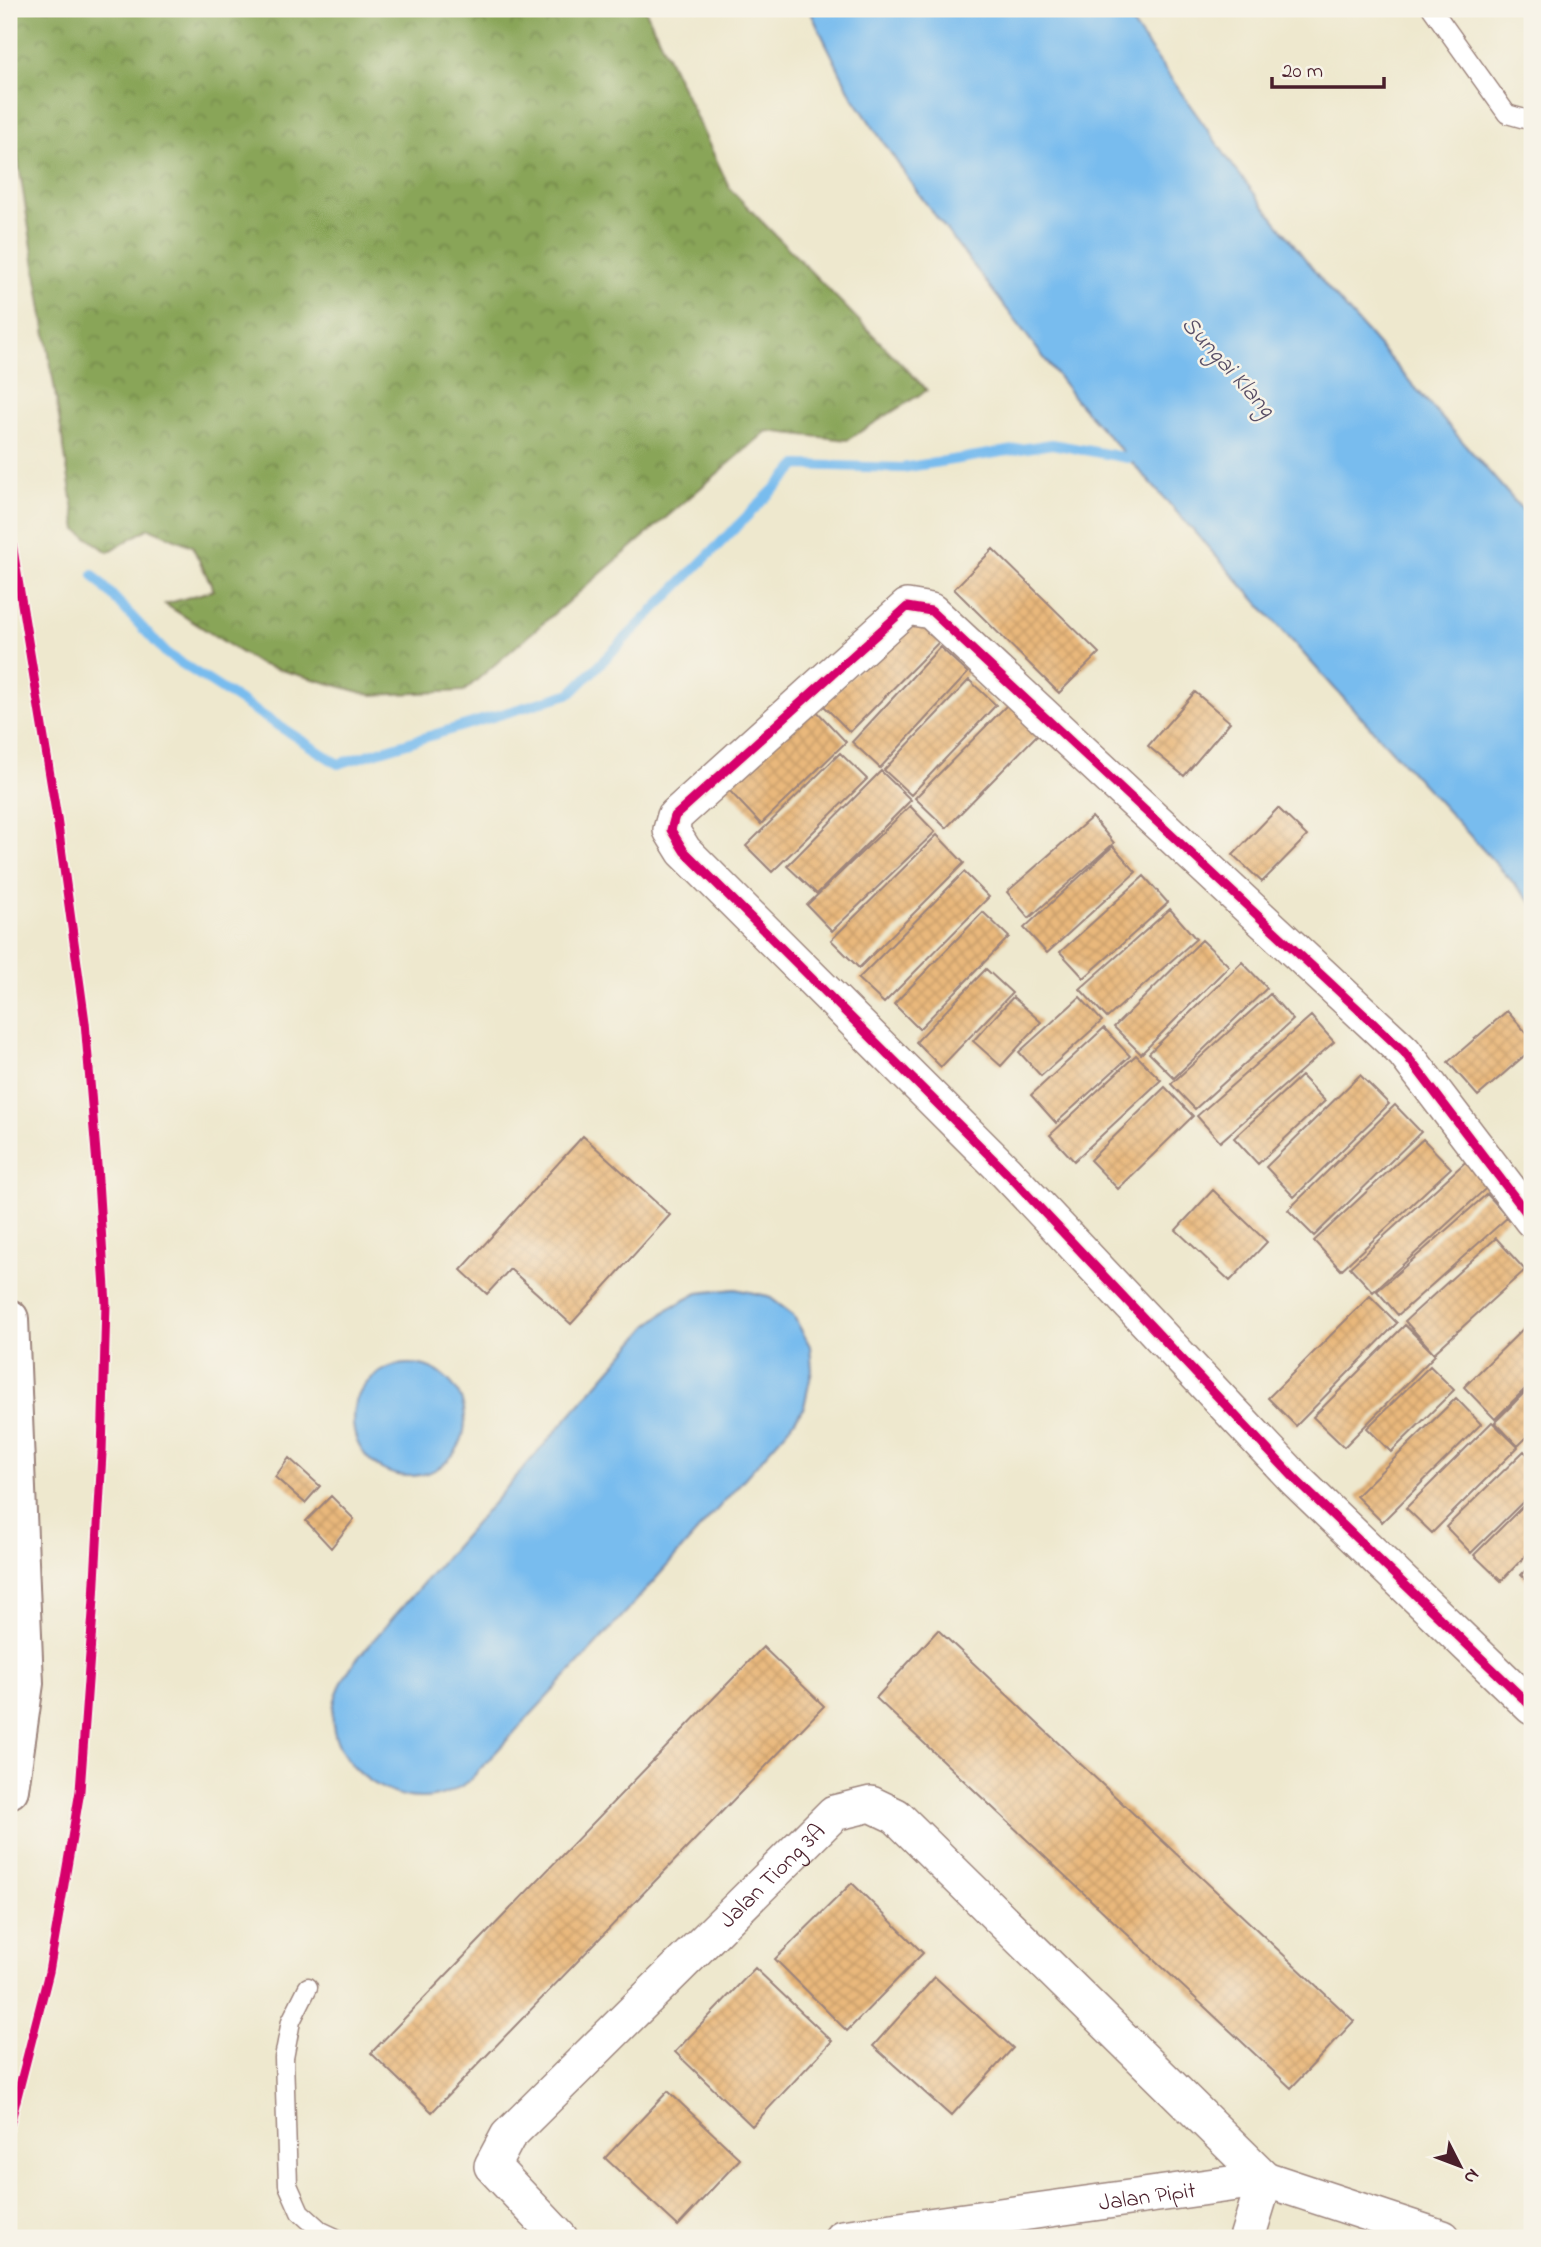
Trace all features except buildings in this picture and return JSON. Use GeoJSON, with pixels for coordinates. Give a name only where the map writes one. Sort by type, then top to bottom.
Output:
{"type":"FeatureCollection","features":[{"type":"Feature","properties":{"kind":"highway"},"geometry":{"type":"LineString","coordinates":[[9,1319],[24,1683],[9,1789]]}},
{"type":"Feature","properties":{"kind":"street"},"geometry":{"type":"LineString","coordinates":[[1532,1220],[1404,1052],[931,611],[907,607],[675,816],[671,830],[684,851],[1006,1172],[1296,1480],[1532,1707]]}},
{"type":"Feature","properties":{"kind":"street","name":"Jalan Tiong 3A"},"geometry":{"type":"LineString","coordinates":[[559,2238],[492,2166],[508,2136],[834,1813],[871,1804],[896,1816],[1265,2179]]}},
{"type":"Feature","properties":{"kind":"street"},"geometry":{"type":"LineString","coordinates":[[1247,2238],[1265,2179]]}},
{"type":"Feature","properties":{"kind":"street","name":"Jalan Pipit"},"geometry":{"type":"LineString","coordinates":[[842,2238],[890,2235],[1265,2179],[1443,2238]]}},
{"type":"Feature","properties":{"kind":"lane"},"geometry":{"type":"LineString","coordinates":[[1432,9],[1507,114],[1532,121]]}},
{"type":"Feature","properties":{"kind":"lane"},"geometry":{"type":"LineString","coordinates":[[308,1987],[291,2021],[284,2058],[288,2185],[300,2212],[321,2231],[337,2238]]}},
{"type":"Feature","properties":{"kind":"green space"},"geometry":{"type":"Polygon","coordinates":[[[9,9],[645,9],[730,189],[927,390],[847,440],[767,431],[464,691],[371,695],[259,664],[165,604],[214,590],[192,546],[149,528],[108,552],[77,530],[9,103],[9,9]]]}},
{"type":"Feature","properties":{"kind":"water","name":"Sungai Klang"},"geometry":{"type":"Polygon","coordinates":[[[809,9],[1122,9],[1233,166],[1327,287],[1532,521],[1532,903],[1337,691],[1077,401],[918,193],[852,96],[809,9]]]}},
{"type":"Feature","properties":{"kind":"water"},"geometry":{"type":"Polygon","coordinates":[[[735,1289],[768,1296],[793,1315],[810,1346],[812,1370],[804,1407],[790,1427],[628,1610],[468,1782],[442,1795],[417,1798],[386,1790],[358,1772],[339,1746],[333,1721],[337,1693],[355,1661],[648,1326],[668,1309],[698,1293],[735,1289]]]}},
{"type":"Feature","properties":{"kind":"water"},"geometry":{"type":"Polygon","coordinates":[[[409,1364],[431,1368],[449,1380],[461,1398],[465,1420],[461,1442],[449,1460],[431,1472],[409,1476],[387,1472],[369,1460],[357,1442],[353,1420],[357,1398],[369,1380],[387,1368],[409,1364]]]}},
{"type":"Feature","properties":{"kind":"waterway"},"geometry":{"type":"LineString","coordinates":[[93,575],[167,654],[338,764],[571,693],[798,465],[902,468],[1052,444],[1128,458],[1139,455]]}},
{"type":"Feature","properties":{"kind":"cycle path"},"geometry":{"type":"LineString","coordinates":[[9,525],[57,818],[85,1022],[106,1304],[102,1453],[80,1791],[49,1972],[9,2128]]}},
{"type":"Feature","properties":{"kind":"cycle path"},"geometry":{"type":"LineString","coordinates":[[1532,1220],[1404,1052],[931,611],[907,607],[675,816],[671,830],[684,851],[1006,1172],[1296,1480],[1532,1707]]}}]}
